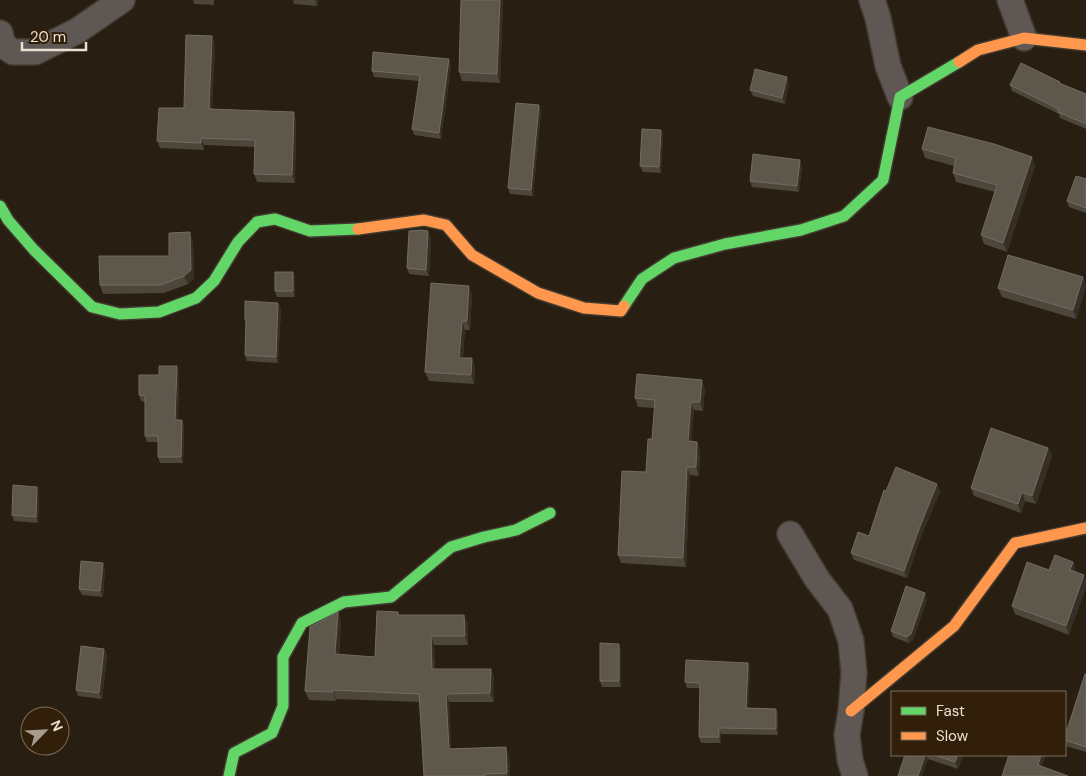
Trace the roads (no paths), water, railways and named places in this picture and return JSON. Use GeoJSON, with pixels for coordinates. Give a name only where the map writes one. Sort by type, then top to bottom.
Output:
{"type":"FeatureCollection","features":[{"type":"Feature","properties":{"kind":"street"},"geometry":{"type":"LineString","coordinates":[[0,33],[3,45],[13,52],[34,52],[77,31],[122,0]]}},
{"type":"Feature","properties":{"kind":"street"},"geometry":{"type":"LineString","coordinates":[[0,206],[8,220],[34,250],[92,307],[120,314],[159,312],[196,298],[214,280],[238,242],[257,222],[274,219],[310,231],[354,229],[424,220],[446,225],[472,255],[538,293],[584,308],[621,311],[642,279],[674,258],[725,244],[801,230],[844,216],[883,180],[900,97],[888,66],[878,18],[872,0]]}},
{"type":"Feature","properties":{"kind":"street"},"geometry":{"type":"LineString","coordinates":[[1010,0],[1024,38]]}},
{"type":"Feature","properties":{"kind":"street"},"geometry":{"type":"LineString","coordinates":[[900,97],[978,50],[1024,38],[1086,45]]}},
{"type":"Feature","properties":{"kind":"street"},"geometry":{"type":"LineString","coordinates":[[229,776],[234,753],[272,733],[283,706],[283,657],[302,623],[344,602],[391,597],[451,547],[516,530],[550,514]]}},
{"type":"Feature","properties":{"kind":"street"},"geometry":{"type":"LineString","coordinates":[[851,711],[954,626],[1016,543],[1086,528]]}},
{"type":"Feature","properties":{"kind":"street"},"geometry":{"type":"LineString","coordinates":[[790,534],[817,579],[840,609],[851,641],[854,673],[847,735],[854,776]]}}]}
